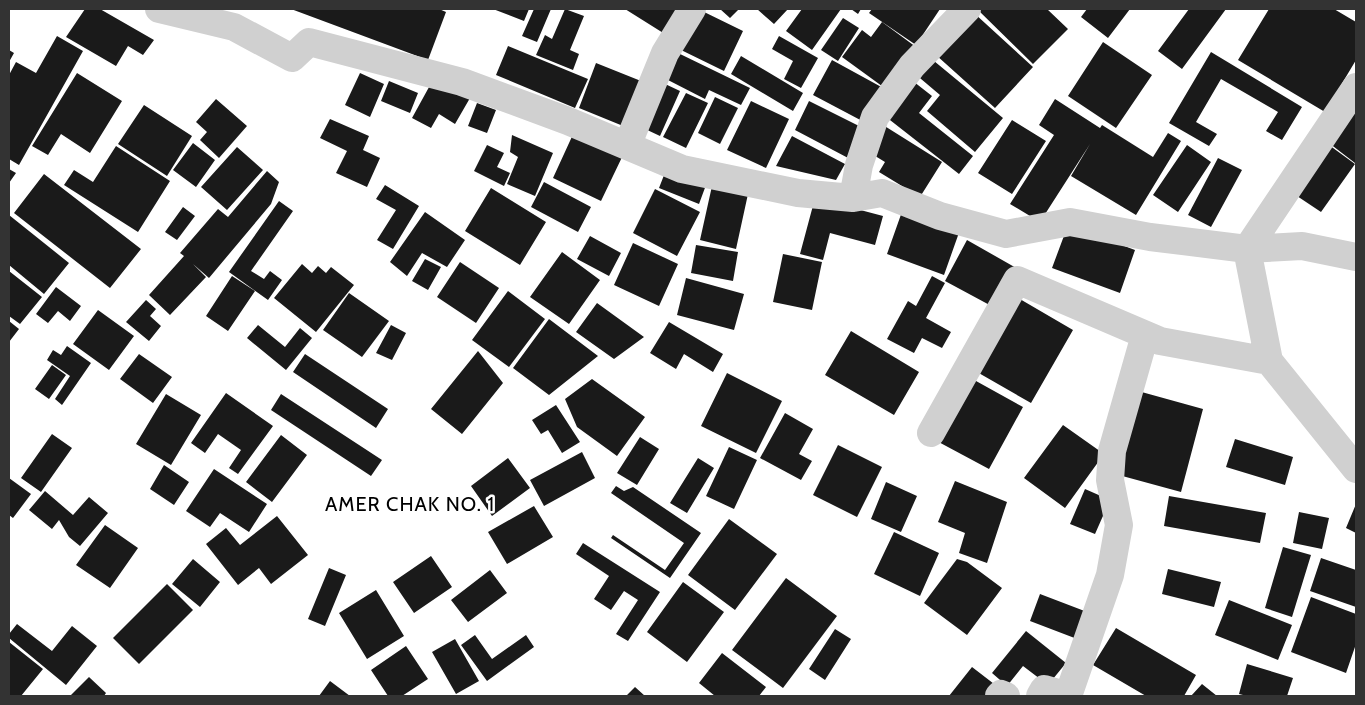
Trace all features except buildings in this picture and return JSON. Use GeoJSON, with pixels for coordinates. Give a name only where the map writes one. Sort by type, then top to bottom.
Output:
{"type":"FeatureCollection","features":[{"type":"Feature","properties":{"kind":"street"},"geometry":{"type":"LineString","coordinates":[[159,9],[236,18],[292,58],[310,42],[462,82],[568,121],[682,169],[798,193],[853,198],[882,193],[940,216],[1006,234],[1070,222],[1150,237],[1247,249],[1302,246],[1356,256]]}},
{"type":"Feature","properties":{"kind":"street"},"geometry":{"type":"LineString","coordinates":[[627,146],[665,53],[692,9]]}},
{"type":"Feature","properties":{"kind":"street"},"geometry":{"type":"LineString","coordinates":[[853,198],[859,165],[875,118],[912,66],[967,9]]}},
{"type":"Feature","properties":{"kind":"street"},"geometry":{"type":"LineString","coordinates":[[1356,87],[1247,249],[1269,361],[1356,469]]}},
{"type":"Feature","properties":{"kind":"street"},"geometry":{"type":"LineString","coordinates":[[931,433],[1017,280],[1160,341],[1269,361]]}},
{"type":"Feature","properties":{"kind":"street"},"geometry":{"type":"LineString","coordinates":[[1040,696],[1044,690],[1068,696],[1110,575],[1119,525],[1110,480],[1112,451],[1145,335]]}},
{"type":"Feature","properties":{"kind":"street"},"geometry":{"type":"LineString","coordinates":[[999,696],[1001,694],[1006,696]]}},
{"type":"Feature","properties":{"kind":"district","name":"AMER CHAK NO. 1"},"geometry":{"type":"Point","coordinates":[410,504]}}]}
